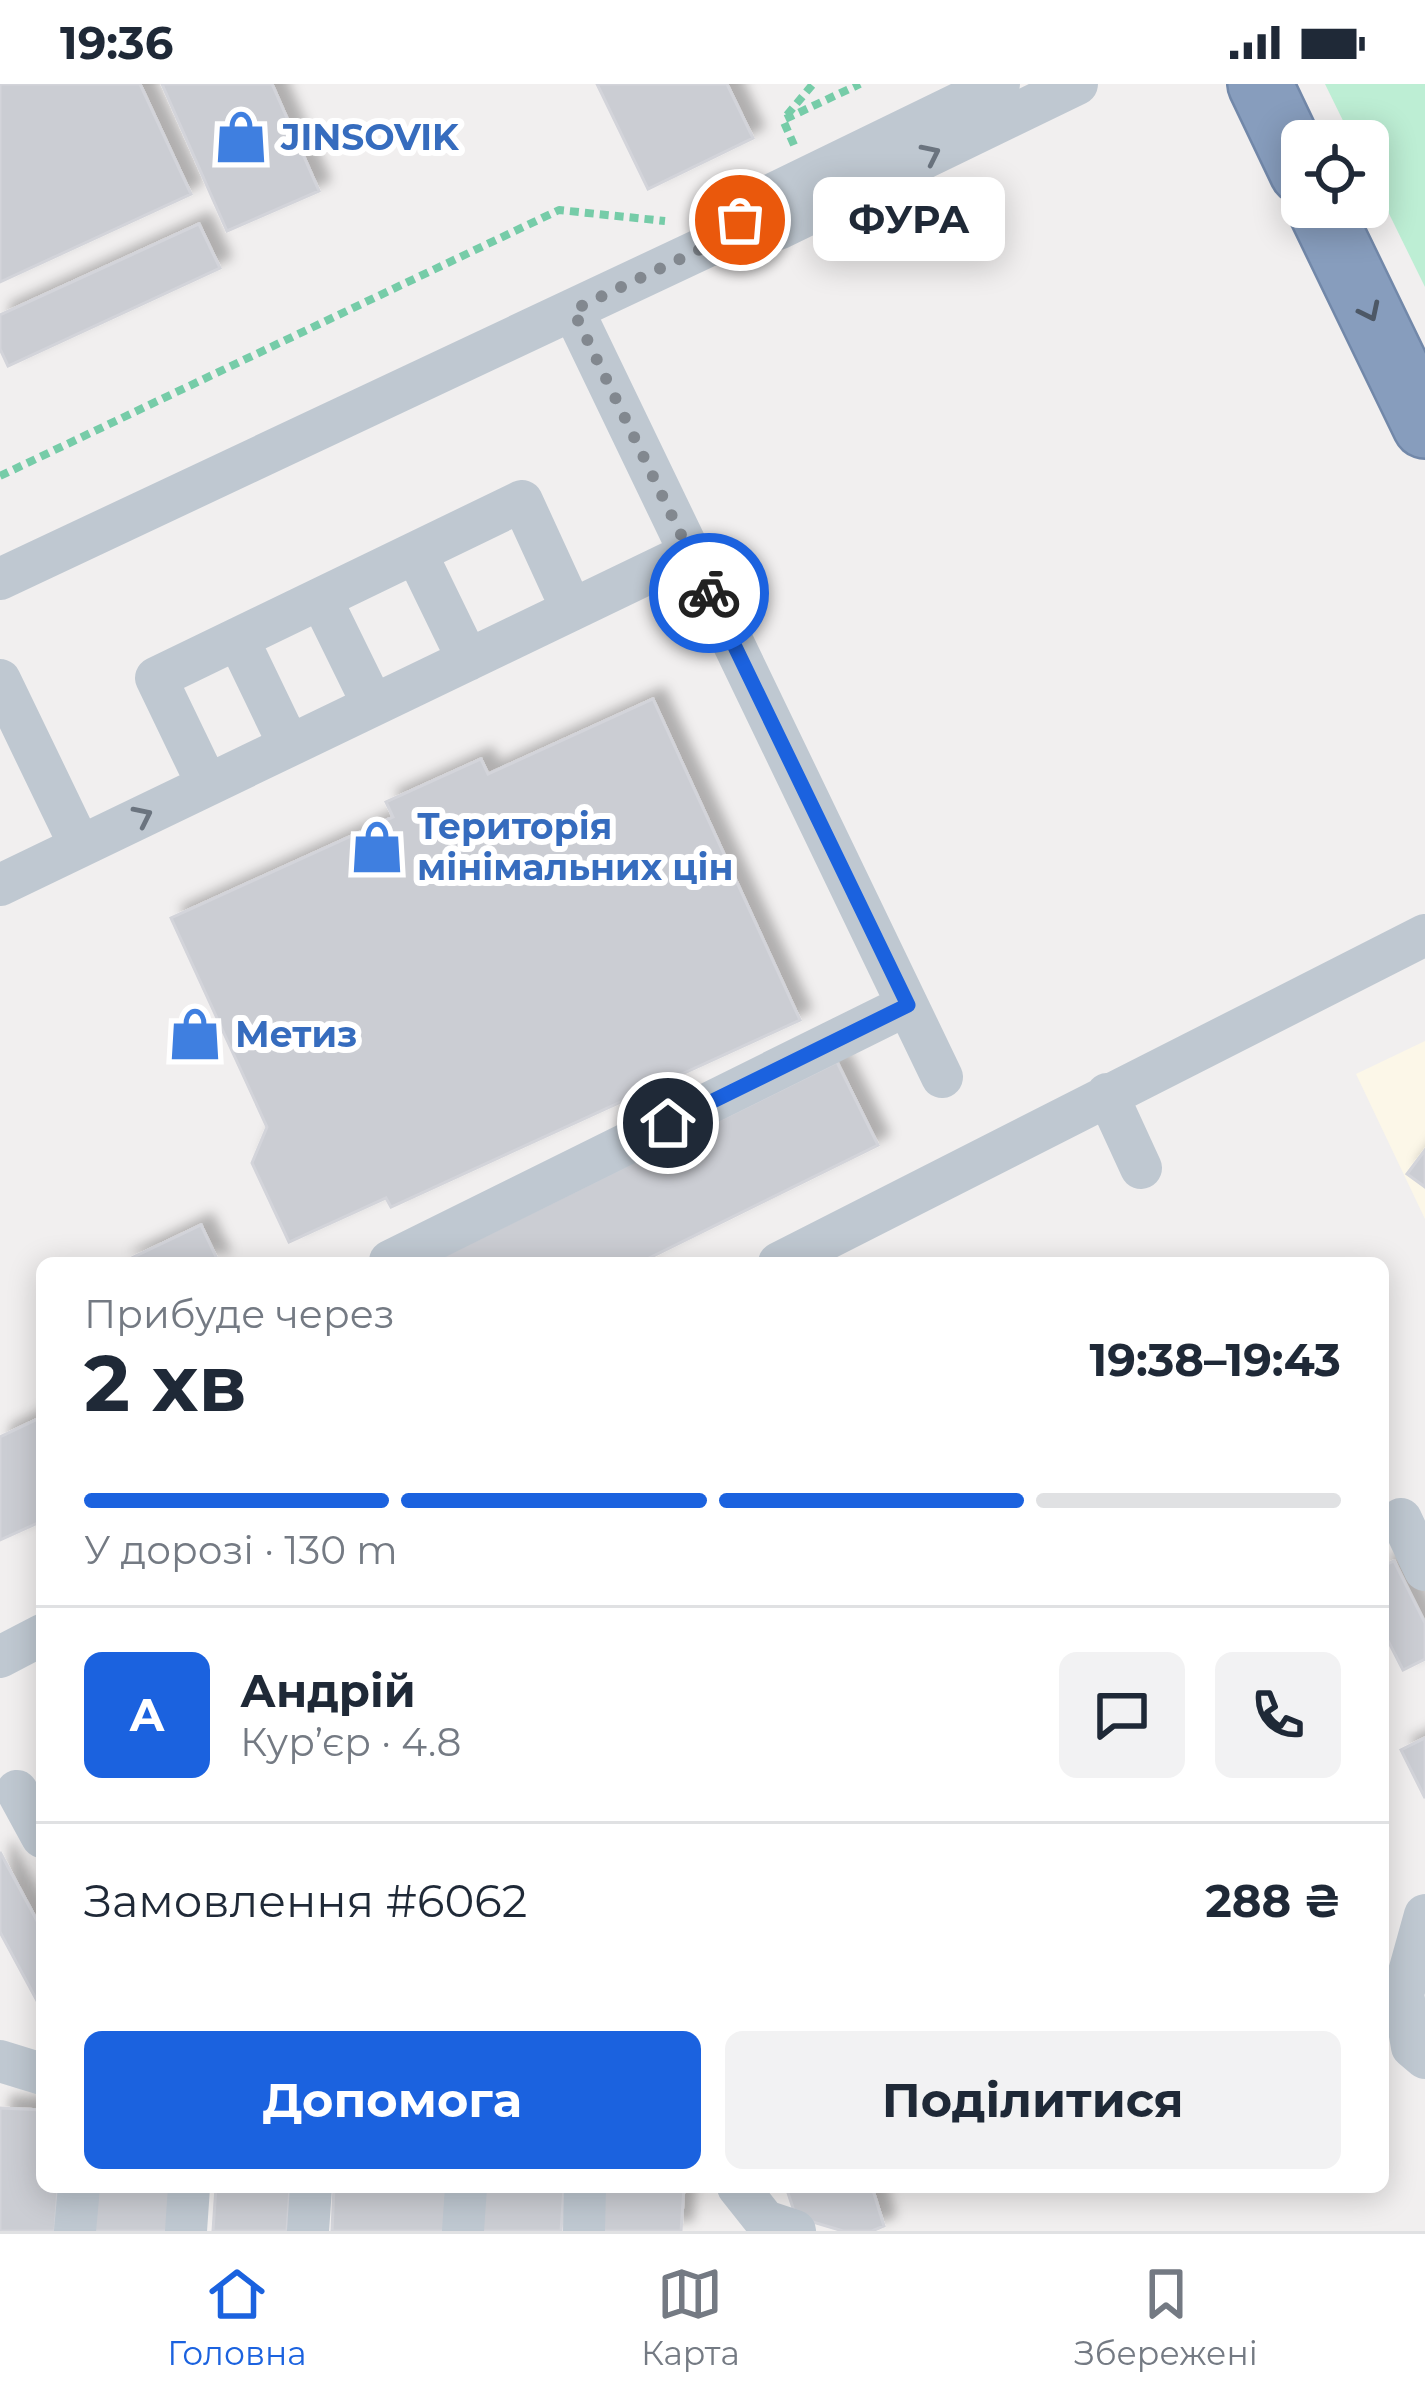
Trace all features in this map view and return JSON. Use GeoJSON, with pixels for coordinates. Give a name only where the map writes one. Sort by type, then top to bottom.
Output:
{"type":"FeatureCollection","features":[{"type":"Feature","properties":{"kind":"highway"},"geometry":{"type":"LineString","coordinates":[[1260,84],[1281,128]]}},
{"type":"Feature","properties":{"kind":"highway"},"geometry":{"type":"LineString","coordinates":[[1329,228],[1425,426]]}},
{"type":"Feature","properties":{"kind":"lane"},"geometry":{"type":"LineString","coordinates":[[0,579],[573,310],[695,230],[999,84]]}},
{"type":"Feature","properties":{"kind":"lane"},"geometry":{"type":"LineString","coordinates":[[695,230],[778,229],[1077,84]]}},
{"type":"Feature","properties":{"kind":"lane"},"geometry":{"type":"LineString","coordinates":[[573,310],[942,1077]]}},
{"type":"Feature","properties":{"kind":"lane"},"geometry":{"type":"LineString","coordinates":[[207,784],[156,678],[522,501],[572,610]]}},
{"type":"Feature","properties":{"kind":"lane"},"geometry":{"type":"LineString","coordinates":[[416,553],[468,660]]}},
{"type":"Feature","properties":{"kind":"lane"},"geometry":{"type":"LineString","coordinates":[[0,885],[690,553]]}},
{"type":"Feature","properties":{"kind":"lane"},"geometry":{"type":"LineString","coordinates":[[320,599],[373,705]]}},
{"type":"Feature","properties":{"kind":"lane"},"geometry":{"type":"LineString","coordinates":[[238,639],[289,745]]}},
{"type":"Feature","properties":{"kind":"lane"},"geometry":{"type":"LineString","coordinates":[[0,680],[80,846]]}},
{"type":"Feature","properties":{"kind":"lane"},"geometry":{"type":"LineString","coordinates":[[791,1257],[1425,935]]}},
{"type":"Feature","properties":{"kind":"lane"},"geometry":{"type":"LineString","coordinates":[[398,1257],[908,1005]]}},
{"type":"Feature","properties":{"kind":"lane"},"geometry":{"type":"LineString","coordinates":[[1107,1094],[1141,1168]]}},
{"type":"Feature","properties":{"kind":"lane"},"geometry":{"type":"LineString","coordinates":[[1403,1517],[1425,1570]]}},
{"type":"Feature","properties":{"kind":"lane"},"geometry":{"type":"LineString","coordinates":[[0,1657],[36,1638]]}},
{"type":"Feature","properties":{"kind":"lane"},"geometry":{"type":"LineString","coordinates":[[17,1792],[36,1826]]}},
{"type":"Feature","properties":{"kind":"lane"},"geometry":{"type":"LineString","coordinates":[[1389,1919],[1425,1904]]}},
{"type":"Feature","properties":{"kind":"lane"},"geometry":{"type":"LineString","coordinates":[[1425,1915],[1403,1994],[1412,2048],[1425,2058]]}},
{"type":"Feature","properties":{"kind":"lane"},"geometry":{"type":"LineString","coordinates":[[0,2061],[36,2072]]}},
{"type":"Feature","properties":{"kind":"lane"},"geometry":{"type":"LineString","coordinates":[[75,2231],[78,2193]]}},
{"type":"Feature","properties":{"kind":"lane"},"geometry":{"type":"LineString","coordinates":[[186,2231],[189,2193]]}},
{"type":"Feature","properties":{"kind":"lane"},"geometry":{"type":"LineString","coordinates":[[308,2231],[311,2193]]}},
{"type":"Feature","properties":{"kind":"lane"},"geometry":{"type":"LineString","coordinates":[[463,2231],[466,2193]]}},
{"type":"Feature","properties":{"kind":"lane"},"geometry":{"type":"LineString","coordinates":[[584,2231],[585,2193]]}},
{"type":"Feature","properties":{"kind":"lane"},"geometry":{"type":"LineString","coordinates":[[742,2193],[765,2221],[795,2231]]}},
{"type":"Feature","properties":{"kind":"path"},"geometry":{"type":"LineString","coordinates":[[783,120],[802,89],[813,84]]}},
{"type":"Feature","properties":{"kind":"path"},"geometry":{"type":"LineString","coordinates":[[783,120],[860,84]]}},
{"type":"Feature","properties":{"kind":"path"},"geometry":{"type":"LineString","coordinates":[[802,89],[810,107]]}},
{"type":"Feature","properties":{"kind":"path"},"geometry":{"type":"LineString","coordinates":[[783,120],[801,161]]}},
{"type":"Feature","properties":{"kind":"path"},"geometry":{"type":"LineString","coordinates":[[0,476],[559,210],[695,230]]}},
{"type":"Feature","properties":{"kind":"shaded area"},"geometry":{"type":"Polygon","coordinates":[[[1425,1041],[1425,1219],[1356,1074],[1425,1041]]]}},
{"type":"Feature","properties":{"kind":"green space"},"geometry":{"type":"Polygon","coordinates":[[[1325,84],[1425,84],[1425,287],[1389,214],[1389,120],[1343,120],[1325,84]]]}},
{"type":"Feature","properties":{"kind":"building"},"geometry":{"type":"Polygon","coordinates":[[[0,84],[140,84],[191,194],[0,282],[0,84]]]}},
{"type":"Feature","properties":{"kind":"building","name":"JINSOVIK"},"geometry":{"type":"Polygon","coordinates":[[[162,84],[272,84],[319,191],[227,231],[162,84]]]}},
{"type":"Feature","properties":{"kind":"building"},"geometry":{"type":"Polygon","coordinates":[[[597,84],[727,84],[753,138],[648,189],[597,84]]]}},
{"type":"Feature","properties":{"kind":"building"},"geometry":{"type":"Polygon","coordinates":[[[597,84],[727,84],[753,138],[648,189],[597,84]]]}},
{"type":"Feature","properties":{"kind":"building"},"geometry":{"type":"Polygon","coordinates":[[[199,224],[220,268],[8,366],[0,349],[0,315],[199,224]]]}},
{"type":"Feature","properties":{"kind":"building"},"geometry":{"type":"Polygon","coordinates":[[[653,699],[800,1020],[391,1207],[386,1198],[289,1242],[252,1163],[267,1127],[171,918],[393,817],[386,802],[481,759],[488,774],[653,699]]]}},
{"type":"Feature","properties":{"kind":"building"},"geometry":{"type":"Polygon","coordinates":[[[837,1062],[878,1145],[651,1257],[441,1257],[837,1062]]]}},
{"type":"Feature","properties":{"kind":"building"},"geometry":{"type":"Polygon","coordinates":[[[1425,1150],[1425,1187],[1407,1174],[1425,1150]]]}},
{"type":"Feature","properties":{"kind":"building"},"geometry":{"type":"Polygon","coordinates":[[[201,1225],[216,1257],[134,1257],[201,1225]]]}},
{"type":"Feature","properties":{"kind":"building"},"geometry":{"type":"Polygon","coordinates":[[[36,1420],[36,1524],[0,1540],[0,1437],[36,1420]]]}},
{"type":"Feature","properties":{"kind":"building"},"geometry":{"type":"Polygon","coordinates":[[[1394,1561],[1425,1623],[1425,1659],[1403,1670],[1389,1643],[1389,1563],[1394,1561]]]}},
{"type":"Feature","properties":{"kind":"building"},"geometry":{"type":"Polygon","coordinates":[[[1425,1738],[1425,1798],[1401,1750],[1425,1738]]]}},
{"type":"Feature","properties":{"kind":"building"},"geometry":{"type":"Polygon","coordinates":[[[0,1852],[36,1919],[36,1999],[0,1932],[0,1852]]]}},
{"type":"Feature","properties":{"kind":"building"},"geometry":{"type":"Polygon","coordinates":[[[0,2108],[36,2110],[36,2193],[58,2193],[55,2231],[0,2231],[0,2108]]]}},
{"type":"Feature","properties":{"kind":"building"},"geometry":{"type":"Polygon","coordinates":[[[97,2193],[172,2193],[169,2231],[94,2231],[97,2193]]]}},
{"type":"Feature","properties":{"kind":"building"},"geometry":{"type":"Polygon","coordinates":[[[216,2193],[290,2193],[287,2231],[213,2231],[216,2193]]]}},
{"type":"Feature","properties":{"kind":"building"},"geometry":{"type":"Polygon","coordinates":[[[334,2193],[448,2193],[446,2231],[332,2231],[334,2193]]]}},
{"type":"Feature","properties":{"kind":"building"},"geometry":{"type":"Polygon","coordinates":[[[481,2193],[564,2193],[561,2231],[478,2231],[481,2193]]]}},
{"type":"Feature","properties":{"kind":"building"},"geometry":{"type":"Polygon","coordinates":[[[603,2193],[684,2193],[681,2231],[600,2231],[603,2193]]]}},
{"type":"Feature","properties":{"kind":"building"},"geometry":{"type":"Polygon","coordinates":[[[788,2193],[874,2193],[884,2226],[843,2231],[796,2217],[788,2193]]]}},
{"type":"Feature","properties":{"kind":"way so far"},"geometry":{"type":"LineString","coordinates":[[709,593],[573,310],[707,246],[740,220]]}},
{"type":"Feature","properties":{"kind":"place","name":"JINSOVIK"},"geometry":{"type":"Point","coordinates":[241,137]}},
{"type":"Feature","properties":{"kind":"place","name":"ФУРА"},"geometry":{"type":"Point","coordinates":[740,220]}},
{"type":"Feature","properties":{"kind":"place","name":"Територія мінімальних цін"},"geometry":{"type":"Point","coordinates":[377,847]}},
{"type":"Feature","properties":{"kind":"place","name":"Метиз"},"geometry":{"type":"Point","coordinates":[195,1034]}},
{"type":"Feature","properties":{"kind":"route"},"geometry":{"type":"LineString","coordinates":[[668,1123],[908,1005],[709,593]]}}]}
